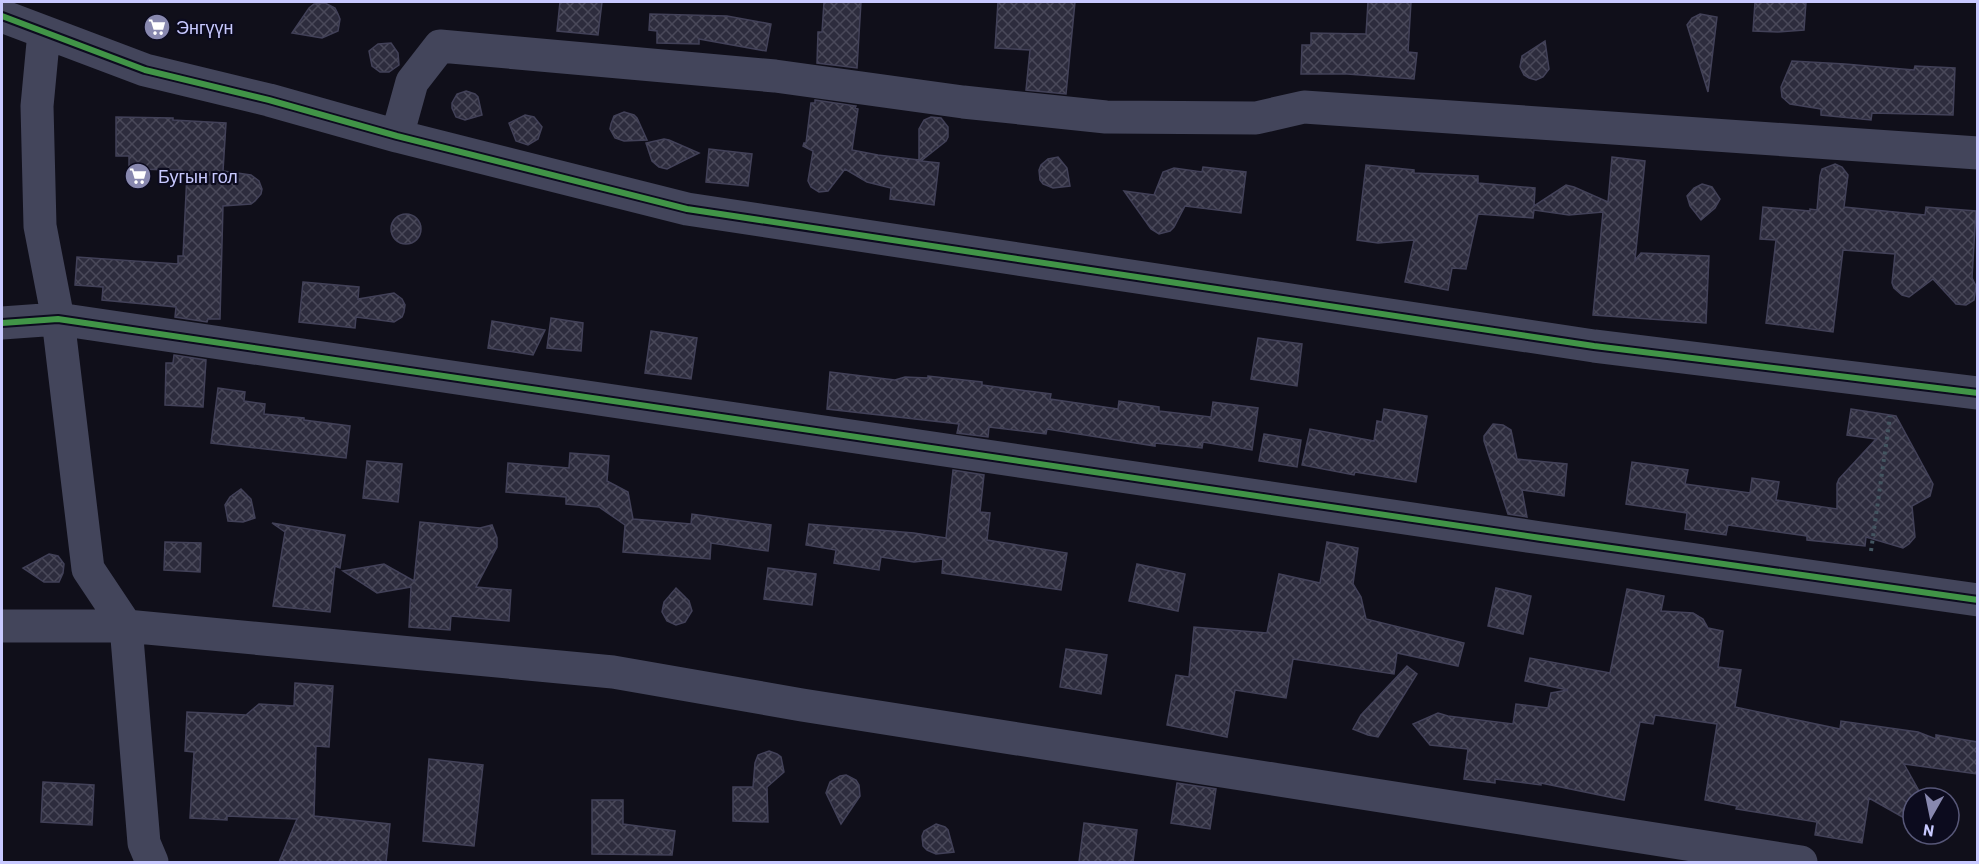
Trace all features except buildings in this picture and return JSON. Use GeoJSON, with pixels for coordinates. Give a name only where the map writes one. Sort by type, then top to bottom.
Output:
{"type":"FeatureCollection","features":[{"type":"Feature","properties":{"kind":"street"},"geometry":{"type":"LineString","coordinates":[[2,16],[146,70],[687,209],[1594,346],[1977,393]]}},
{"type":"Feature","properties":{"kind":"street"},"geometry":{"type":"LineString","coordinates":[[45,32],[37,106],[40,226],[58,320],[88,569],[126,626],[144,843],[152,862]]}},
{"type":"Feature","properties":{"kind":"street"},"geometry":{"type":"LineString","coordinates":[[397,136],[412,82],[440,46],[775,76],[963,102],[1106,117],[1256,118],[1304,107],[1977,153]]}},
{"type":"Feature","properties":{"kind":"street"},"geometry":{"type":"LineString","coordinates":[[2,323],[58,320],[1977,600]]}},
{"type":"Feature","properties":{"kind":"street"},"geometry":{"type":"LineString","coordinates":[[2,626],[126,626],[613,672],[814,707],[1801,862]]}},
{"type":"Feature","properties":{"kind":"path"},"geometry":{"type":"LineString","coordinates":[[1867,585],[1894,383]]}},
{"type":"Feature","properties":{"kind":"cycle path"},"geometry":{"type":"LineString","coordinates":[[2,16],[145,70],[687,209],[1594,346],[1978,393]]}},
{"type":"Feature","properties":{"kind":"cycle path"},"geometry":{"type":"LineString","coordinates":[[2,323],[58,319],[1541,538],[1978,600]]}},
{"type":"Feature","properties":{"kind":"place","name":"Энгүүн"},"geometry":{"type":"Point","coordinates":[157,27]}},
{"type":"Feature","properties":{"kind":"place","name":"Бугын гол"},"geometry":{"type":"Point","coordinates":[138,176]}}]}
